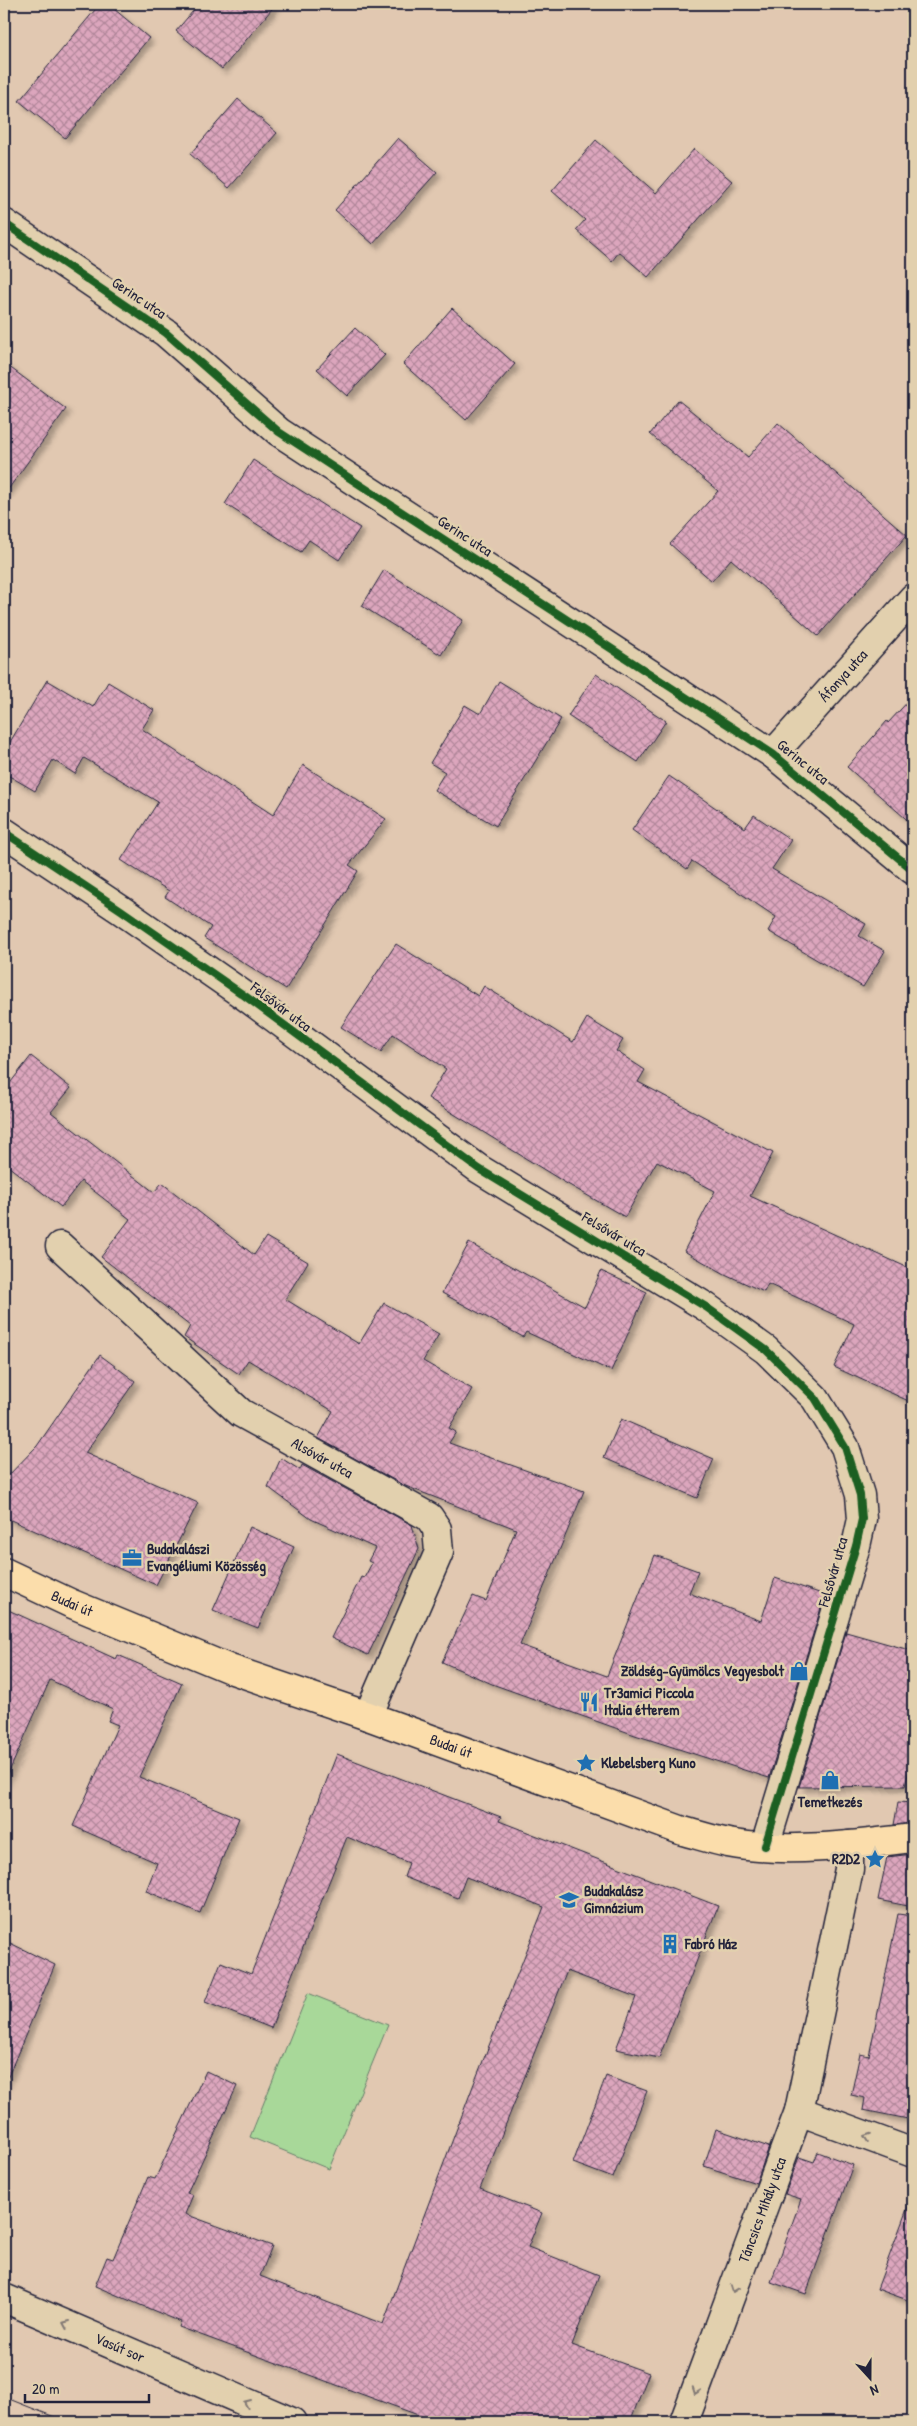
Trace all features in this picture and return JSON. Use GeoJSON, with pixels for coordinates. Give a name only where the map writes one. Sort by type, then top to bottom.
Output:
{"type":"FeatureCollection","features":[{"type":"Feature","properties":{"kind":"main road","name":"Budai út"},"geometry":{"type":"LineString","coordinates":[[4,1572],[70,1603],[230,1669],[368,1716],[683,1831],[729,1843],[765,1846],[849,1845],[913,1838]]}},
{"type":"Feature","properties":{"kind":"street","name":"Gerinc utca"},"geometry":{"type":"LineString","coordinates":[[4,223],[166,333],[279,432],[773,754],[913,870]]}},
{"type":"Feature","properties":{"kind":"street","name":"Áfonya utca"},"geometry":{"type":"LineString","coordinates":[[773,754],[913,598]]}},
{"type":"Feature","properties":{"kind":"street","name":"Felsővár utca"},"geometry":{"type":"LineString","coordinates":[[4,832],[245,996],[479,1169],[706,1307],[766,1350],[815,1398],[840,1439],[854,1471],[860,1495],[862,1519],[856,1546],[765,1846]]}},
{"type":"Feature","properties":{"kind":"street","name":"Alsóvár utca"},"geometry":{"type":"LineString","coordinates":[[60,1246],[241,1413],[429,1517],[437,1529],[439,1552],[368,1716]]}},
{"type":"Feature","properties":{"kind":"street","name":"Táncsics Mihály utca"},"geometry":{"type":"LineString","coordinates":[[684,2422],[799,2112],[849,1869],[849,1845]]}},
{"type":"Feature","properties":{"kind":"street"},"geometry":{"type":"LineString","coordinates":[[799,2112],[913,2153]]}},
{"type":"Feature","properties":{"kind":"street","name":"Vasút sor"},"geometry":{"type":"LineString","coordinates":[[4,2298],[292,2422]]}},
{"type":"Feature","properties":{"kind":"green space"},"geometry":{"type":"Polygon","coordinates":[[[308,1993],[388,2025],[329,2169],[250,2137],[308,1993]]]}},
{"type":"Feature","properties":{"kind":"building"},"geometry":{"type":"Polygon","coordinates":[[[100,4],[108,4],[149,38],[65,138],[19,101],[100,4]]]}},
{"type":"Feature","properties":{"kind":"building"},"geometry":{"type":"Polygon","coordinates":[[[199,4],[276,4],[222,69],[176,31],[199,4]]]}},
{"type":"Feature","properties":{"kind":"building"},"geometry":{"type":"Polygon","coordinates":[[[238,99],[277,133],[229,188],[190,154],[238,99]]]}},
{"type":"Feature","properties":{"kind":"building"},"geometry":{"type":"Polygon","coordinates":[[[398,138],[437,172],[373,244],[335,210],[398,138]]]}},
{"type":"Feature","properties":{"kind":"building"},"geometry":{"type":"Polygon","coordinates":[[[596,140],[656,193],[694,149],[732,181],[648,277],[619,252],[612,261],[576,230],[585,220],[552,191],[596,140]]]}},
{"type":"Feature","properties":{"kind":"building"},"geometry":{"type":"Polygon","coordinates":[[[452,308],[515,364],[466,420],[403,364],[452,308]]]}},
{"type":"Feature","properties":{"kind":"building"},"geometry":{"type":"Polygon","coordinates":[[[355,328],[385,355],[347,396],[317,369],[355,328]]]}},
{"type":"Feature","properties":{"kind":"building"},"geometry":{"type":"Polygon","coordinates":[[[4,363],[66,409],[4,495],[4,363]]]}},
{"type":"Feature","properties":{"kind":"building"},"geometry":{"type":"Polygon","coordinates":[[[678,400],[748,457],[778,423],[907,535],[818,636],[731,559],[712,581],[670,544],[718,491],[650,434],[678,400]]]}},
{"type":"Feature","properties":{"kind":"building"},"geometry":{"type":"Polygon","coordinates":[[[253,460],[360,528],[339,560],[309,540],[301,552],[225,504],[253,460]]]}},
{"type":"Feature","properties":{"kind":"building"},"geometry":{"type":"Polygon","coordinates":[[[384,570],[463,620],[441,655],[362,606],[384,570]]]}},
{"type":"Feature","properties":{"kind":"building"},"geometry":{"type":"Polygon","coordinates":[[[596,674],[666,721],[638,762],[568,716],[596,674]]]}},
{"type":"Feature","properties":{"kind":"building"},"geometry":{"type":"Polygon","coordinates":[[[47,680],[93,707],[108,682],[154,710],[142,729],[273,815],[303,765],[386,819],[349,865],[358,871],[286,989],[204,938],[211,927],[165,897],[169,891],[121,860],[158,802],[84,758],[75,774],[53,760],[35,791],[4,773],[4,752],[47,680]]]}},
{"type":"Feature","properties":{"kind":"building"},"geometry":{"type":"Polygon","coordinates":[[[499,681],[561,719],[496,826],[434,790],[445,772],[430,763],[465,705],[480,714],[499,681]]]}},
{"type":"Feature","properties":{"kind":"building"},"geometry":{"type":"Polygon","coordinates":[[[913,696],[913,825],[847,767],[887,721],[888,723],[913,696]]]}},
{"type":"Feature","properties":{"kind":"building"},"geometry":{"type":"Polygon","coordinates":[[[669,776],[745,828],[754,815],[791,840],[772,869],[866,924],[859,936],[885,951],[863,987],[768,931],[776,917],[692,861],[687,869],[632,830],[669,776]]]}},
{"type":"Feature","properties":{"kind":"building"},"geometry":{"type":"Polygon","coordinates":[[[396,944],[478,996],[484,986],[573,1042],[587,1018],[623,1040],[616,1051],[645,1070],[638,1082],[773,1153],[750,1196],[913,1270],[913,1403],[834,1367],[854,1324],[768,1284],[764,1292],[725,1274],[684,1251],[715,1191],[657,1161],[625,1217],[564,1182],[428,1098],[446,1069],[393,1034],[381,1052],[341,1027],[396,944]]]}},
{"type":"Feature","properties":{"kind":"building"},"geometry":{"type":"Polygon","coordinates":[[[31,1056],[71,1088],[51,1112],[154,1192],[162,1183],[254,1255],[266,1237],[308,1262],[285,1299],[359,1344],[384,1303],[439,1334],[423,1361],[472,1389],[449,1428],[456,1432],[449,1443],[584,1491],[520,1645],[607,1676],[655,1555],[698,1571],[689,1593],[761,1621],[775,1578],[825,1595],[769,1778],[635,1735],[492,1684],[442,1662],[473,1596],[486,1601],[516,1529],[403,1485],[318,1438],[333,1411],[248,1360],[239,1374],[184,1337],[190,1326],[101,1257],[130,1219],[81,1181],[61,1207],[4,1163],[4,1091],[31,1056]]]}},
{"type":"Feature","properties":{"kind":"building"},"geometry":{"type":"Polygon","coordinates":[[[469,1243],[585,1307],[601,1271],[647,1292],[611,1371],[526,1332],[523,1337],[442,1293],[469,1243]]]}},
{"type":"Feature","properties":{"kind":"building"},"geometry":{"type":"Polygon","coordinates":[[[100,1355],[135,1381],[85,1453],[198,1503],[156,1585],[4,1517],[4,1480],[37,1446],[100,1355]]]}},
{"type":"Feature","properties":{"kind":"building"},"geometry":{"type":"Polygon","coordinates":[[[621,1419],[714,1459],[697,1498],[604,1458],[621,1419]]]}},
{"type":"Feature","properties":{"kind":"building"},"geometry":{"type":"Polygon","coordinates":[[[281,1458],[300,1470],[302,1465],[412,1525],[419,1549],[368,1655],[331,1638],[361,1577],[364,1578],[372,1563],[368,1561],[375,1548],[311,1519],[268,1487],[281,1458]]]}},
{"type":"Feature","properties":{"kind":"building"},"geometry":{"type":"Polygon","coordinates":[[[250,1527],[294,1547],[258,1628],[213,1610],[250,1527]]]}},
{"type":"Feature","properties":{"kind":"building"},"geometry":{"type":"Polygon","coordinates":[[[4,1608],[116,1659],[118,1655],[182,1683],[139,1777],[239,1818],[200,1913],[146,1891],[157,1863],[73,1826],[118,1725],[108,1721],[113,1709],[50,1680],[4,1783],[4,1608]]]}},
{"type":"Feature","properties":{"kind":"building"},"geometry":{"type":"Polygon","coordinates":[[[846,1632],[913,1651],[913,1754],[905,1786],[799,1787],[846,1632]]]}},
{"type":"Feature","properties":{"kind":"building"},"geometry":{"type":"Polygon","coordinates":[[[337,1754],[501,1817],[499,1821],[718,1906],[659,2058],[616,2049],[636,1997],[567,1971],[480,2189],[542,2213],[528,2247],[599,2275],[572,2345],[649,2373],[630,2422],[437,2422],[179,2327],[181,2322],[95,2286],[107,2257],[113,2259],[148,2177],[155,2179],[206,2071],[237,2086],[187,2193],[193,2195],[185,2214],[272,2246],[260,2276],[383,2324],[473,2086],[544,1907],[466,1877],[458,1898],[404,1877],[409,1863],[347,1837],[271,2028],[205,2002],[221,1962],[251,1974],[337,1754]]]}},
{"type":"Feature","properties":{"kind":"building"},"geometry":{"type":"Polygon","coordinates":[[[898,1802],[913,1803],[913,1823],[894,1825],[898,1802]]]}},
{"type":"Feature","properties":{"kind":"building"},"geometry":{"type":"Polygon","coordinates":[[[913,1854],[913,1907],[878,1900],[887,1857],[913,1854]]]}},
{"type":"Feature","properties":{"kind":"building"},"geometry":{"type":"Polygon","coordinates":[[[898,1914],[913,1916],[913,2120],[863,2110],[865,2098],[851,2095],[860,2054],[869,2056],[898,1914]]]}},
{"type":"Feature","properties":{"kind":"building"},"geometry":{"type":"Polygon","coordinates":[[[4,1940],[55,1965],[4,2086],[4,1940]]]}},
{"type":"Feature","properties":{"kind":"building"},"geometry":{"type":"Polygon","coordinates":[[[606,2076],[647,2091],[613,2178],[573,2163],[606,2076]]]}},
{"type":"Feature","properties":{"kind":"building"},"geometry":{"type":"Polygon","coordinates":[[[716,2129],[769,2147],[756,2183],[704,2166],[716,2129]]]}},
{"type":"Feature","properties":{"kind":"building"},"geometry":{"type":"Polygon","coordinates":[[[818,2152],[853,2165],[806,2294],[771,2282],[801,2199],[785,2194],[799,2157],[814,2162],[818,2152]]]}},
{"type":"Feature","properties":{"kind":"building"},"geometry":{"type":"Polygon","coordinates":[[[910,2201],[913,2201],[913,2302],[877,2289],[910,2201]]]}},
{"type":"Feature","properties":{"kind":"tram line"},"geometry":{"type":"LineString","coordinates":[[4,2397],[67,2422]]}},
{"type":"Feature","properties":{"kind":"cycle path"},"geometry":{"type":"LineString","coordinates":[[4,223],[166,333],[279,432],[773,754],[913,870]]}},
{"type":"Feature","properties":{"kind":"cycle path"},"geometry":{"type":"LineString","coordinates":[[4,832],[245,996],[479,1169],[706,1307],[766,1350],[815,1398],[845,1447],[860,1495],[862,1519],[856,1546],[765,1846]]}},
{"type":"Feature","properties":{"kind":"place","name":"Budakalászi Evangéliumi Közösség"},"geometry":{"type":"Point","coordinates":[132,1558]}},
{"type":"Feature","properties":{"kind":"place","name":"Zöldség-Gyümölcs Vegyesbolt"},"geometry":{"type":"Point","coordinates":[799,1671]}},
{"type":"Feature","properties":{"kind":"place","name":"Tr3amici Piccola Italia étterem"},"geometry":{"type":"Point","coordinates":[589,1702]}},
{"type":"Feature","properties":{"kind":"place","name":"Klebelsberg Kuno"},"geometry":{"type":"Point","coordinates":[586,1763]}},
{"type":"Feature","properties":{"kind":"place","name":"Temetkezés"},"geometry":{"type":"Point","coordinates":[830,1780]}},
{"type":"Feature","properties":{"kind":"place","name":"R2D2"},"geometry":{"type":"Point","coordinates":[875,1859]}},
{"type":"Feature","properties":{"kind":"place","name":"Budakalász Gimnázium"},"geometry":{"type":"Point","coordinates":[569,1900]}},
{"type":"Feature","properties":{"kind":"place","name":"Fabró Ház"},"geometry":{"type":"Point","coordinates":[670,1944]}}]}
